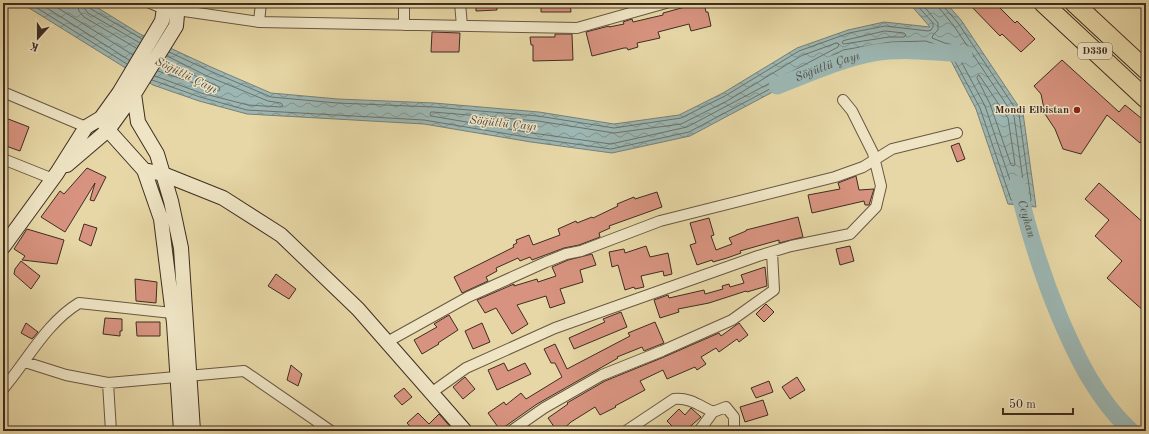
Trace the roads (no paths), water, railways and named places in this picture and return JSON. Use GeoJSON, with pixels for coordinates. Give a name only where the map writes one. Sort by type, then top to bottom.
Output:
{"type":"FeatureCollection","features":[{"type":"Feature","properties":{"kind":"highway","name":"D330"},"geometry":{"type":"LineString","coordinates":[[1043,3],[1146,99]]}},
{"type":"Feature","properties":{"kind":"highway","name":"D330"},"geometry":{"type":"LineString","coordinates":[[1074,3],[1146,70]]}},
{"type":"Feature","properties":{"kind":"street"},"geometry":{"type":"LineString","coordinates":[[150,3],[169,9],[259,22],[577,28],[666,3]]}},
{"type":"Feature","properties":{"kind":"street"},"geometry":{"type":"LineString","coordinates":[[259,22],[261,3]]}},
{"type":"Feature","properties":{"kind":"street"},"geometry":{"type":"LineString","coordinates":[[404,3],[404,25]]}},
{"type":"Feature","properties":{"kind":"street"},"geometry":{"type":"LineString","coordinates":[[460,3],[462,26]]}},
{"type":"Feature","properties":{"kind":"street"},"geometry":{"type":"LineString","coordinates":[[55,176],[108,130],[134,94],[176,26],[169,9]]}},
{"type":"Feature","properties":{"kind":"street"},"geometry":{"type":"LineString","coordinates":[[3,247],[55,176],[86,127],[101,118],[119,93],[169,9]]}},
{"type":"Feature","properties":{"kind":"street"},"geometry":{"type":"LineString","coordinates":[[3,92],[86,127]]}},
{"type":"Feature","properties":{"kind":"street"},"geometry":{"type":"LineString","coordinates":[[134,94],[138,122],[157,154],[171,200],[180,248],[183,376],[181,431]]}},
{"type":"Feature","properties":{"kind":"street"},"geometry":{"type":"LineString","coordinates":[[431,393],[466,368],[554,328],[772,252],[791,246],[850,234],[876,207],[881,186],[873,153],[852,110],[843,100]]}},
{"type":"Feature","properties":{"kind":"street"},"geometry":{"type":"LineString","coordinates":[[101,118],[108,130],[144,170],[160,220],[172,313],[193,431]]}},
{"type":"Feature","properties":{"kind":"street"},"geometry":{"type":"LineString","coordinates":[[387,342],[468,297],[566,254],[581,251],[660,220],[835,177],[863,167],[892,149],[957,133]]}},
{"type":"Feature","properties":{"kind":"street"},"geometry":{"type":"LineString","coordinates":[[3,159],[55,176]]}},
{"type":"Feature","properties":{"kind":"street"},"geometry":{"type":"LineString","coordinates":[[144,170],[163,174],[223,198],[282,235],[358,309],[465,431]]}},
{"type":"Feature","properties":{"kind":"street"},"geometry":{"type":"LineString","coordinates":[[511,431],[544,408],[602,375],[662,351],[732,320],[774,290],[772,252]]}},
{"type":"Feature","properties":{"kind":"street"},"geometry":{"type":"LineString","coordinates":[[3,389],[50,328],[69,309],[79,303],[172,313]]}},
{"type":"Feature","properties":{"kind":"street"},"geometry":{"type":"LineString","coordinates":[[25,362],[66,375],[108,383],[244,371],[331,431]]}},
{"type":"Feature","properties":{"kind":"street"},"geometry":{"type":"LineString","coordinates":[[108,383],[111,431]]}},
{"type":"Feature","properties":{"kind":"street"},"geometry":{"type":"LineString","coordinates":[[626,431],[674,399],[688,399],[714,412]]}},
{"type":"Feature","properties":{"kind":"street"},"geometry":{"type":"LineString","coordinates":[[699,431],[714,412],[726,407],[734,417],[734,431]]}},
{"type":"Feature","properties":{"kind":"water"},"geometry":{"type":"Polygon","coordinates":[[[21,3],[90,3],[140,34],[271,93],[338,99],[434,103],[539,112],[614,124],[679,115],[723,93],[797,48],[848,30],[884,22],[930,27],[909,3],[946,3],[961,20],[1023,113],[1036,207],[1008,204],[976,109],[947,53],[926,45],[891,46],[844,54],[690,136],[612,153],[531,142],[424,124],[247,114],[199,101],[153,85],[21,3]]]}},
{"type":"Feature","properties":{"kind":"waterway","name":"Söğütlü Çayı"},"geometry":{"type":"LineString","coordinates":[[777,86],[837,63],[874,53],[930,51],[964,54]]}},
{"type":"Feature","properties":{"kind":"waterway","name":"Ceyhan"},"geometry":{"type":"LineString","coordinates":[[1017,184],[1041,269],[1067,334],[1081,364],[1098,392],[1108,406],[1131,431]]}},
{"type":"Feature","properties":{"kind":"place","name":"Mondi Elbistan"},"geometry":{"type":"Point","coordinates":[1077,110]}}]}
